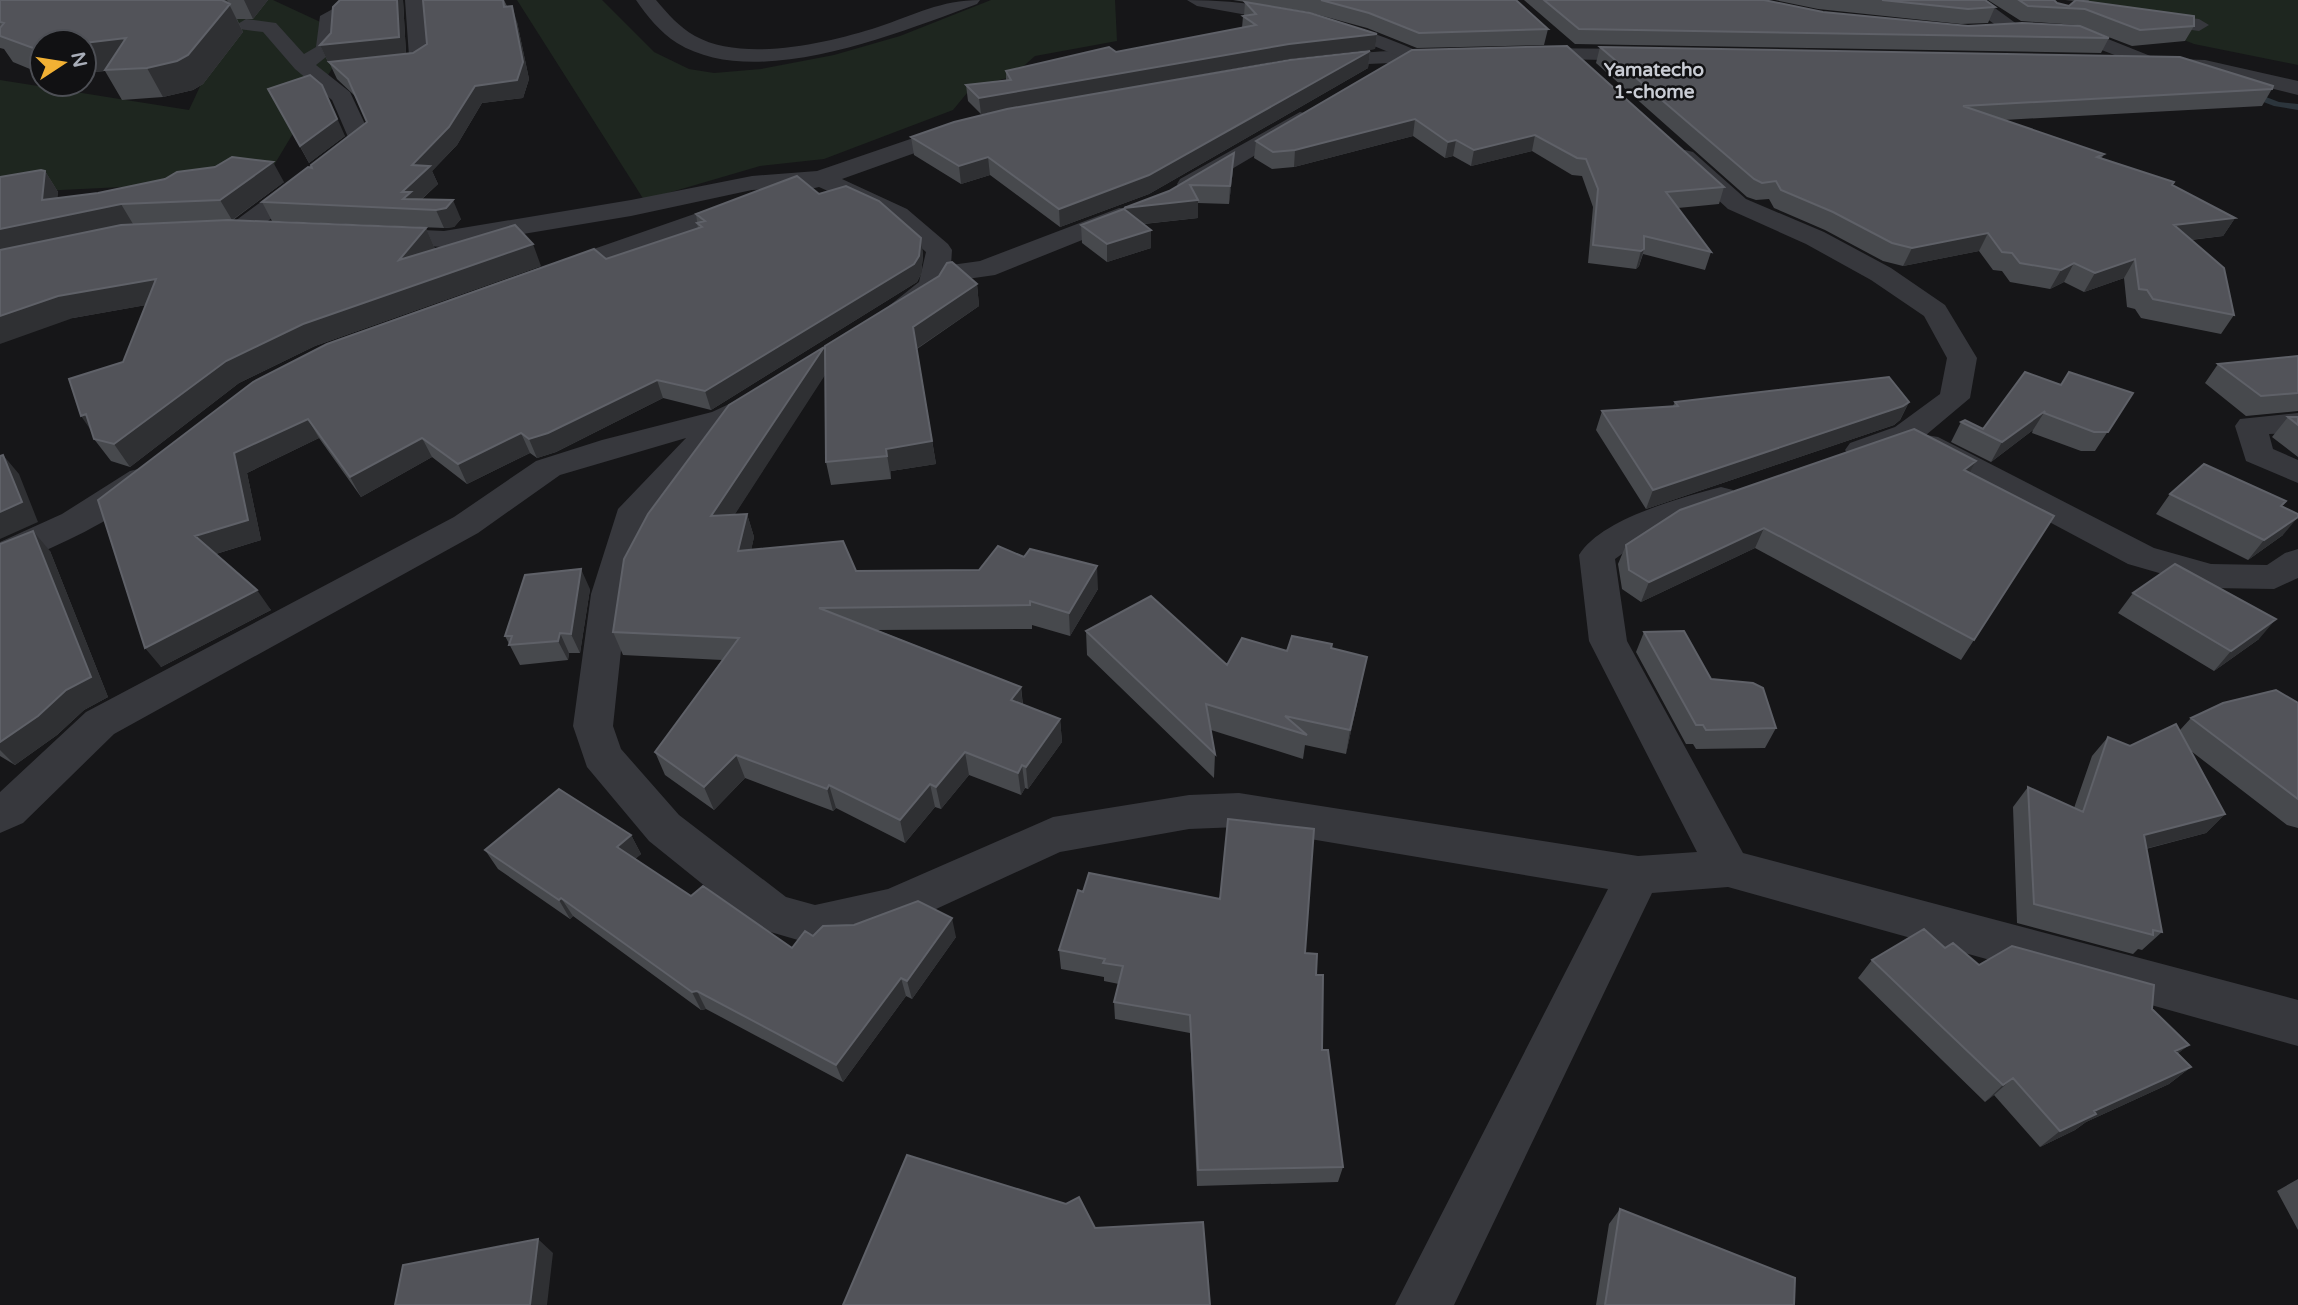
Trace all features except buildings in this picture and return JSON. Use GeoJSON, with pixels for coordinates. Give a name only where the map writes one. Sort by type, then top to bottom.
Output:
{"type":"FeatureCollection","features":[{"type":"Feature","properties":{"kind":"street"},"geometry":{"type":"LineString","coordinates":[[307,69],[345,69],[420,61],[415,0]]}},
{"type":"Feature","properties":{"kind":"street"},"geometry":{"type":"LineString","coordinates":[[646,0],[677,34],[687,40],[723,51],[763,54],[836,47],[970,0]]}},
{"type":"Feature","properties":{"kind":"street"},"geometry":{"type":"LineString","coordinates":[[1971,0],[2015,30]]}},
{"type":"Feature","properties":{"kind":"street"},"geometry":{"type":"LineString","coordinates":[[1203,1],[1312,21],[1381,42],[1410,58]]}},
{"type":"Feature","properties":{"kind":"street"},"geometry":{"type":"LineString","coordinates":[[307,69],[326,49],[327,20],[340,10]]}},
{"type":"Feature","properties":{"kind":"street"},"geometry":{"type":"LineString","coordinates":[[2059,14],[2076,33]]}},
{"type":"Feature","properties":{"kind":"street"},"geometry":{"type":"LineString","coordinates":[[2126,15],[2199,25]]}},
{"type":"Feature","properties":{"kind":"street"},"geometry":{"type":"LineString","coordinates":[[240,229],[360,139],[342,97],[307,69],[269,27],[246,26]]}},
{"type":"Feature","properties":{"kind":"street"},"geometry":{"type":"LineString","coordinates":[[1988,32],[2015,30],[2076,33],[2151,63]]}},
{"type":"Feature","properties":{"kind":"street"},"geometry":{"type":"LineString","coordinates":[[1551,36],[1600,80]]}},
{"type":"Feature","properties":{"kind":"street"},"geometry":{"type":"LineString","coordinates":[[1506,55],[1676,55]]}},
{"type":"Feature","properties":{"kind":"street"},"geometry":{"type":"LineString","coordinates":[[1288,68],[1368,58],[1467,56]]}},
{"type":"Feature","properties":{"kind":"street"},"geometry":{"type":"LineString","coordinates":[[1359,85],[1410,58]]}},
{"type":"Feature","properties":{"kind":"street"},"geometry":{"type":"LineString","coordinates":[[2095,62],[2205,66],[2298,88]]}},
{"type":"Feature","properties":{"kind":"street"},"geometry":{"type":"LineString","coordinates":[[1171,194],[1324,106]]}},
{"type":"Feature","properties":{"kind":"street"},"geometry":{"type":"LineString","coordinates":[[521,284],[947,132],[984,123]]}},
{"type":"Feature","properties":{"kind":"street"},"geometry":{"type":"LineString","coordinates":[[1669,142],[1737,204],[1815,238],[1870,268],[1936,311],[1962,358],[1955,397],[1906,434],[1829,461]]}},
{"type":"Feature","properties":{"kind":"street"},"geometry":{"type":"LineString","coordinates":[[349,234],[444,239],[631,208],[752,183],[820,178],[898,214],[939,250],[938,275],[930,289],[873,325]]}},
{"type":"Feature","properties":{"kind":"street"},"geometry":{"type":"LineString","coordinates":[[938,275],[985,269],[1147,206]]}},
{"type":"Feature","properties":{"kind":"street"},"geometry":{"type":"LineString","coordinates":[[214,231],[281,231]]}},
{"type":"Feature","properties":{"kind":"street"},"geometry":{"type":"LineString","coordinates":[[769,390],[723,419],[635,509],[609,594],[593,726],[602,756],[664,828],[773,914],[815,925],[894,907],[1053,835],[1189,812],[1239,810],[1638,875],[1728,867],[2298,1023]]}},
{"type":"Feature","properties":{"kind":"street"},"geometry":{"type":"LineString","coordinates":[[0,815],[8,811],[100,723],[466,525],[548,468],[613,447],[723,419]]}},
{"type":"Feature","properties":{"kind":"street"},"geometry":{"type":"LineString","coordinates":[[2298,423],[2250,426],[2258,454],[2298,473]]}},
{"type":"Feature","properties":{"kind":"street"},"geometry":{"type":"LineString","coordinates":[[1906,434],[2141,556],[2211,576],[2274,577],[2298,561]]}},
{"type":"Feature","properties":{"kind":"street"},"geometry":{"type":"LineString","coordinates":[[0,555],[44,538],[103,508],[167,458]]}},
{"type":"Feature","properties":{"kind":"street"},"geometry":{"type":"LineString","coordinates":[[1728,867],[1608,640],[1597,555],[1635,528],[1751,488]]}},
{"type":"Feature","properties":{"kind":"street"},"geometry":{"type":"LineString","coordinates":[[1424,1305],[1638,875]]}},
{"type":"Feature","properties":{"kind":"shaded area"},"geometry":{"type":"Polygon","coordinates":[[[215,0],[273,0],[329,26],[339,57],[265,180],[20,192],[0,185],[0,80],[28,84],[28,98],[98,98],[98,96],[189,110],[231,20],[215,0]]]}},
{"type":"Feature","properties":{"kind":"shaded area"},"geometry":{"type":"Polygon","coordinates":[[[517,0],[602,0],[654,52],[689,69],[714,73],[761,69],[834,55],[900,36],[991,0],[1115,0],[1117,41],[1035,56],[1011,77],[984,84],[967,93],[953,110],[824,159],[760,166],[644,200],[517,0]]]}},
{"type":"Feature","properties":{"kind":"shaded area"},"geometry":{"type":"Polygon","coordinates":[[[2082,0],[2298,0],[2298,65],[2194,44],[2082,0]]]}},
{"type":"Feature","properties":{"kind":"waterway"},"geometry":{"type":"LineString","coordinates":[[2248,93],[2277,104],[2298,107]]}},
{"type":"Feature","properties":{"kind":"district","name":"Yamatecho 1-chome"},"geometry":{"type":"Point","coordinates":[1654,81]}}]}
